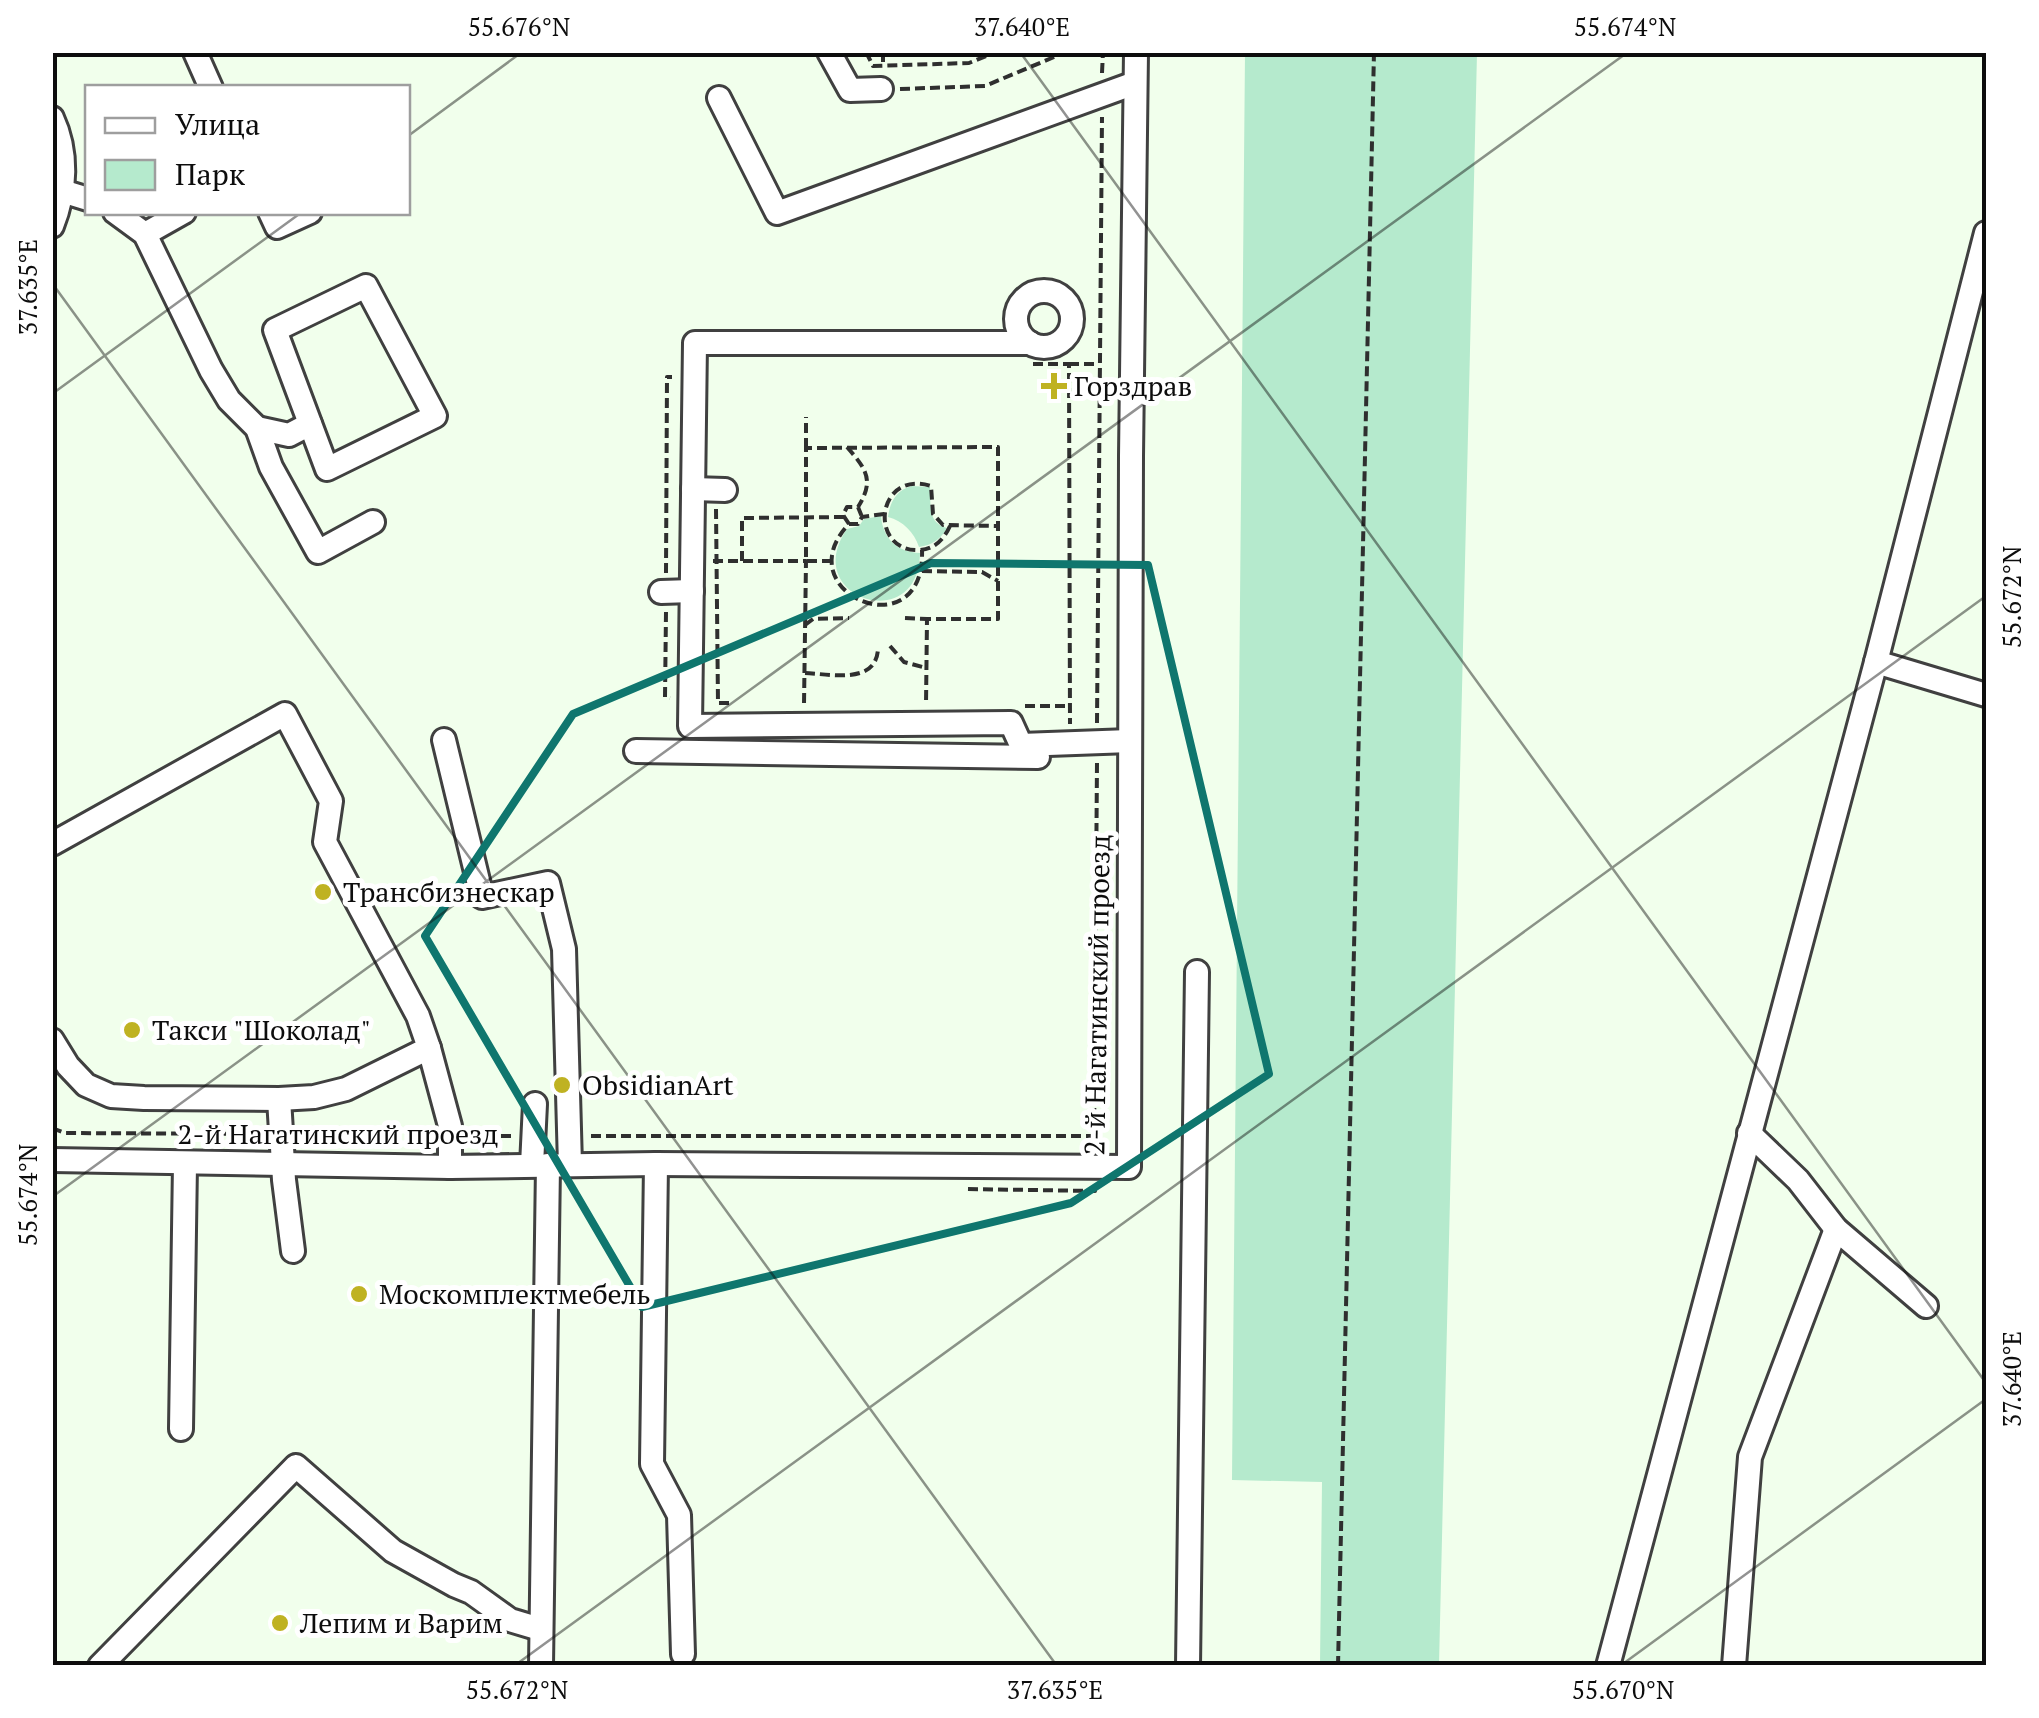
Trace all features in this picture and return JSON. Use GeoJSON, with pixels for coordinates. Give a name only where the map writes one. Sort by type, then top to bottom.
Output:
{"type":"FeatureCollection","features":[{"type":"Feature","properties":{"kind":"street"},"geometry":{"type":"LineString","coordinates":[[195,52],[210,85]]}},
{"type":"Feature","properties":{"kind":"street"},"geometry":{"type":"LineString","coordinates":[[829,52],[850,90],[882,77]]}},
{"type":"Feature","properties":{"kind":"street","name":"2-й Нагатинский проезд"},"geometry":{"type":"LineString","coordinates":[[52,1160],[450,1167],[1129,1167],[1136,52]]}},
{"type":"Feature","properties":{"kind":"street"},"geometry":{"type":"LineString","coordinates":[[720,98],[777,213],[1136,83]]}},
{"type":"Feature","properties":{"kind":"street"},"geometry":{"type":"LineString","coordinates":[[52,118],[63,157],[62,191],[52,226]]}},
{"type":"Feature","properties":{"kind":"street"},"geometry":{"type":"LineString","coordinates":[[62,191],[85,198]]}},
{"type":"Feature","properties":{"kind":"street"},"geometry":{"type":"LineString","coordinates":[[119,215],[145,234],[220,385],[229,400],[258,428],[271,467],[318,552],[373,522]]}},
{"type":"Feature","properties":{"kind":"street"},"geometry":{"type":"LineString","coordinates":[[145,234],[179,215]]}},
{"type":"Feature","properties":{"kind":"street"},"geometry":{"type":"LineString","coordinates":[[271,215],[277,227],[303,215]]}},
{"type":"Feature","properties":{"kind":"street"},"geometry":{"type":"LineString","coordinates":[[1608,1666],[1876,662],[1986,233]]}},
{"type":"Feature","properties":{"kind":"street"},"geometry":{"type":"LineString","coordinates":[[366,286],[435,416],[327,469],[310,424],[274,330],[366,286]]}},
{"type":"Feature","properties":{"kind":"street"},"geometry":{"type":"LineString","coordinates":[[1031,354],[1016,322],[1019,306],[1039,291],[1056,293],[1068,304],[1072,320],[1066,338],[1031,354],[994,344],[695,344],[711,489],[692,560],[690,726],[1011,724],[1021,745],[1070,744],[1097,750]]}},
{"type":"Feature","properties":{"kind":"street"},"geometry":{"type":"LineString","coordinates":[[994,344],[1016,322]]}},
{"type":"Feature","properties":{"kind":"street"},"geometry":{"type":"LineString","coordinates":[[258,428],[289,435],[310,424]]}},
{"type":"Feature","properties":{"kind":"street"},"geometry":{"type":"LineString","coordinates":[[661,592],[692,592]]}},
{"type":"Feature","properties":{"kind":"street"},"geometry":{"type":"LineString","coordinates":[[1876,662],[1986,695]]}},
{"type":"Feature","properties":{"kind":"street"},"geometry":{"type":"LineString","coordinates":[[52,844],[285,714],[331,801],[325,842],[418,1016],[450,1126],[450,1167]]}},
{"type":"Feature","properties":{"kind":"street"},"geometry":{"type":"LineString","coordinates":[[444,740],[482,898],[548,883],[564,949],[550,1165],[541,1666]]}},
{"type":"Feature","properties":{"kind":"street"},"geometry":{"type":"LineString","coordinates":[[636,751],[1130,750]]}},
{"type":"Feature","properties":{"kind":"street"},"geometry":{"type":"LineString","coordinates":[[1188,1666],[1197,972]]}},
{"type":"Feature","properties":{"kind":"street"},"geometry":{"type":"LineString","coordinates":[[52,1040],[60,1070],[111,1096],[314,1098],[346,1089],[429,1048]]}},
{"type":"Feature","properties":{"kind":"street"},"geometry":{"type":"LineString","coordinates":[[279,1099],[293,1250]]}},
{"type":"Feature","properties":{"kind":"street"},"geometry":{"type":"LineString","coordinates":[[536,1104],[550,1165]]}},
{"type":"Feature","properties":{"kind":"street"},"geometry":{"type":"LineString","coordinates":[[1749,1133],[1798,1180],[1836,1229],[1926,1306]]}},
{"type":"Feature","properties":{"kind":"street"},"geometry":{"type":"LineString","coordinates":[[181,1429],[185,1164]]}},
{"type":"Feature","properties":{"kind":"street"},"geometry":{"type":"LineString","coordinates":[[656,1164],[652,1464],[680,1515],[683,1654]]}},
{"type":"Feature","properties":{"kind":"street"},"geometry":{"type":"LineString","coordinates":[[1734,1666],[1750,1457],[1836,1229]]}},
{"type":"Feature","properties":{"kind":"street"},"geometry":{"type":"LineString","coordinates":[[100,1666],[296,1466],[393,1551],[471,1592],[510,1620],[540,1629]]}},
{"type":"Feature","properties":{"kind":"path"},"geometry":{"type":"LineString","coordinates":[[866,52],[882,77],[985,86],[1066,52]]}},
{"type":"Feature","properties":{"kind":"path"},"geometry":{"type":"LineString","coordinates":[[882,77],[883,52]]}},
{"type":"Feature","properties":{"kind":"path"},"geometry":{"type":"LineString","coordinates":[[882,77],[969,63],[996,52]]}},
{"type":"Feature","properties":{"kind":"path"},"geometry":{"type":"LineString","coordinates":[[961,1189],[1094,1191],[1103,52]]}},
{"type":"Feature","properties":{"kind":"path"},"geometry":{"type":"LineString","coordinates":[[1338,1666],[1374,52]]}},
{"type":"Feature","properties":{"kind":"path"},"geometry":{"type":"LineString","coordinates":[[1031,354],[1068,364],[1100,364]]}},
{"type":"Feature","properties":{"kind":"path"},"geometry":{"type":"LineString","coordinates":[[1068,364],[1070,744]]}},
{"type":"Feature","properties":{"kind":"path"},"geometry":{"type":"LineString","coordinates":[[805,704],[806,416]]}},
{"type":"Feature","properties":{"kind":"path"},"geometry":{"type":"LineString","coordinates":[[806,448],[998,447],[998,620],[905,618]]}},
{"type":"Feature","properties":{"kind":"path"},"geometry":{"type":"LineString","coordinates":[[847,448],[868,478],[868,488],[858,507]]}},
{"type":"Feature","properties":{"kind":"path"},"geometry":{"type":"LineString","coordinates":[[950,526],[936,545],[922,550],[907,549],[898,545],[886,530],[886,503],[898,489],[923,483],[932,486],[933,514],[943,525],[998,526]]}},
{"type":"Feature","properties":{"kind":"path"},"geometry":{"type":"LineString","coordinates":[[711,489],[717,561],[718,702],[735,703]]}},
{"type":"Feature","properties":{"kind":"path"},"geometry":{"type":"LineString","coordinates":[[849,524],[844,510],[858,507]]}},
{"type":"Feature","properties":{"kind":"path"},"geometry":{"type":"LineString","coordinates":[[849,524],[858,524],[862,517],[858,507]]}},
{"type":"Feature","properties":{"kind":"path"},"geometry":{"type":"LineString","coordinates":[[862,517],[884,514]]}},
{"type":"Feature","properties":{"kind":"path"},"geometry":{"type":"LineString","coordinates":[[742,561],[742,518],[844,517]]}},
{"type":"Feature","properties":{"kind":"path"},"geometry":{"type":"LineString","coordinates":[[849,524],[834,546],[832,561],[836,580],[852,598],[884,605],[905,596],[922,571],[922,550]]}},
{"type":"Feature","properties":{"kind":"path"},"geometry":{"type":"LineString","coordinates":[[666,561],[832,561]]}},
{"type":"Feature","properties":{"kind":"path"},"geometry":{"type":"LineString","coordinates":[[922,571],[982,572],[998,581]]}},
{"type":"Feature","properties":{"kind":"path"},"geometry":{"type":"LineString","coordinates":[[805,625],[813,619],[848,618]]}},
{"type":"Feature","properties":{"kind":"path"},"geometry":{"type":"LineString","coordinates":[[926,618],[926,705]]}},
{"type":"Feature","properties":{"kind":"path"},"geometry":{"type":"LineString","coordinates":[[890,646],[904,662],[926,668]]}},
{"type":"Feature","properties":{"kind":"path"},"geometry":{"type":"LineString","coordinates":[[805,673],[861,674],[876,664],[878,649]]}},
{"type":"Feature","properties":{"kind":"highlighted area"},"geometry":{"type":"Polygon","coordinates":[[[931,563],[1148,565],[1269,1074],[1071,1203],[642,1307],[425,936],[573,714],[931,563]]]}},
{"type":"Feature","properties":{"kind":"green space"},"geometry":{"type":"Polygon","coordinates":[[[1245,53],[1477,53],[1439,1665],[1320,1665],[1322,1482],[1232,1480],[1245,53]]]}},
{"type":"Feature","properties":{"kind":"green space"},"geometry":{"type":"Polygon","coordinates":[[[912,486],[930,487],[933,517],[947,528],[935,541],[919,547],[907,528],[888,517],[895,497],[912,486]]]}},
{"type":"Feature","properties":{"kind":"green space"},"geometry":{"type":"Polygon","coordinates":[[[881,516],[893,543],[920,553],[915,579],[901,594],[884,601],[865,598],[849,589],[838,574],[836,553],[847,529],[859,526],[864,519],[881,516]]]}},
{"type":"Feature","properties":{"kind":"place","name":"Горздрав"},"geometry":{"type":"Point","coordinates":[1054,386]}},
{"type":"Feature","properties":{"kind":"place","name":"Трансбизнескар"},"geometry":{"type":"Point","coordinates":[323,892]}},
{"type":"Feature","properties":{"kind":"place","name":"Такси \"Шоколад\""},"geometry":{"type":"Point","coordinates":[132,1030]}},
{"type":"Feature","properties":{"kind":"place","name":"ObsidianArt"},"geometry":{"type":"Point","coordinates":[562,1085]}},
{"type":"Feature","properties":{"kind":"place","name":"Москомплектмебель"},"geometry":{"type":"Point","coordinates":[359,1294]}},
{"type":"Feature","properties":{"kind":"place","name":"Лепим и Варим"},"geometry":{"type":"Point","coordinates":[280,1623]}}]}
